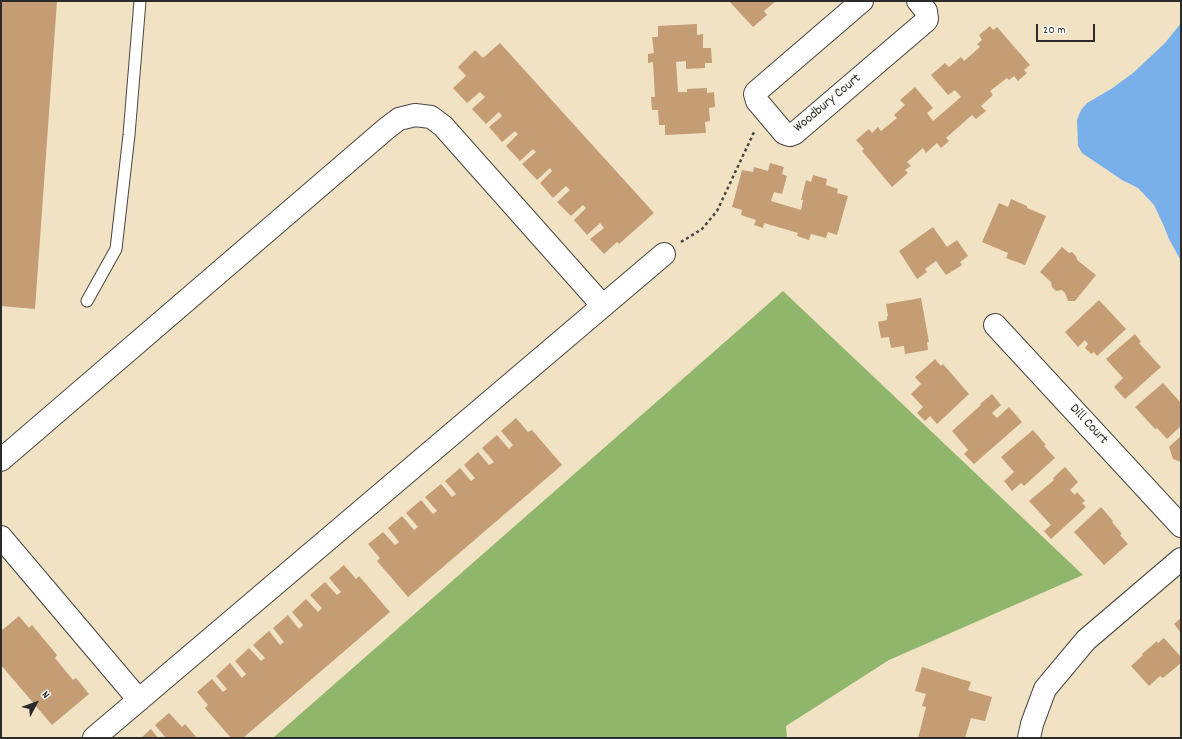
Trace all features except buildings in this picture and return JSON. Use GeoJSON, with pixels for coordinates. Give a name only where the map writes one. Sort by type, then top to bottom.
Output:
{"type":"FeatureCollection","features":[{"type":"Feature","properties":{"kind":"street","name":"Woodbury Court"},"geometry":{"type":"LineString","coordinates":[[862,1],[756,92],[757,102],[784,133],[790,135],[795,133],[926,21],[926,11],[918,1]]}},
{"type":"Feature","properties":{"kind":"street"},"geometry":{"type":"LineString","coordinates":[[1,460],[387,128],[399,119],[414,115],[431,117],[443,126],[604,306]]}},
{"type":"Feature","properties":{"kind":"street"},"geometry":{"type":"LineString","coordinates":[[94,738],[664,254]]}},
{"type":"Feature","properties":{"kind":"street","name":"Dill Court"},"geometry":{"type":"LineString","coordinates":[[995,325],[1181,526]]}},
{"type":"Feature","properties":{"kind":"street"},"geometry":{"type":"LineString","coordinates":[[1,538],[139,700]]}},
{"type":"Feature","properties":{"kind":"street"},"geometry":{"type":"LineString","coordinates":[[1029,738],[1032,724],[1045,689],[1086,640],[1181,559]]}},
{"type":"Feature","properties":{"kind":"lane"},"geometry":{"type":"LineString","coordinates":[[87,301],[116,249],[129,135],[140,1]]}},
{"type":"Feature","properties":{"kind":"path"},"geometry":{"type":"LineString","coordinates":[[664,254],[702,229],[717,211],[765,110]]}},
{"type":"Feature","properties":{"kind":"green space"},"geometry":{"type":"Polygon","coordinates":[[[783,291],[1083,575],[889,660],[786,726],[787,738],[273,738],[783,291]]]}},
{"type":"Feature","properties":{"kind":"water"},"geometry":{"type":"Polygon","coordinates":[[[1181,23],[1181,261],[1169,239],[1154,205],[1138,188],[1122,180],[1082,153],[1078,146],[1077,120],[1081,110],[1087,103],[1111,89],[1133,73],[1165,43],[1181,23]]]}}]}
